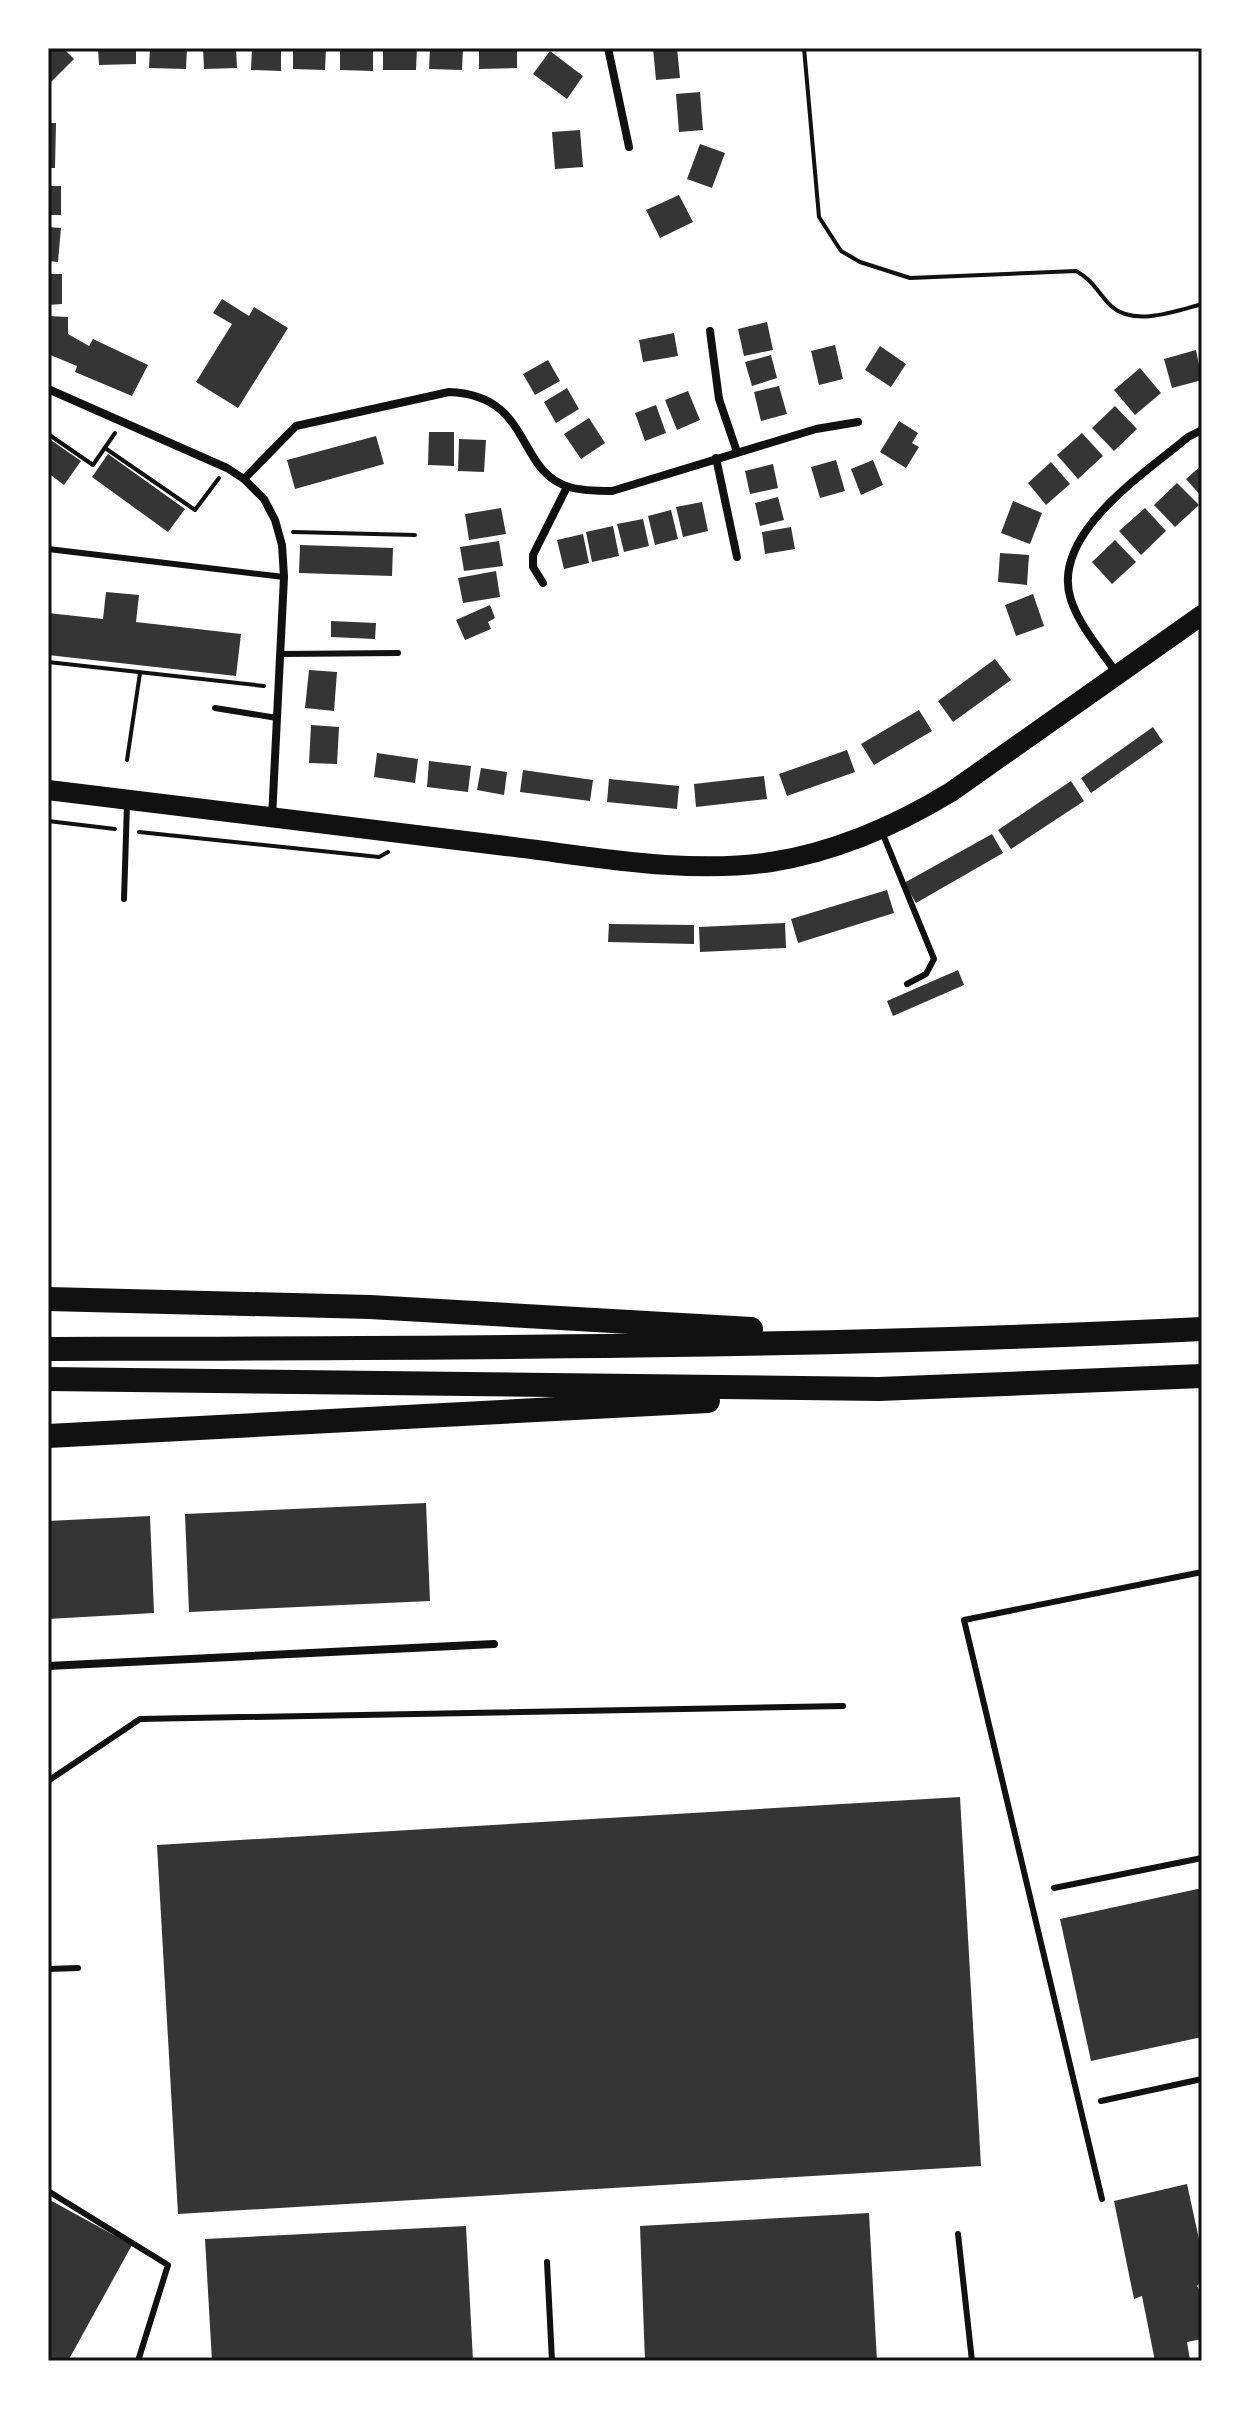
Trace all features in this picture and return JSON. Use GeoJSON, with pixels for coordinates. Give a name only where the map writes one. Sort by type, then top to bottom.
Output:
{"type":"FeatureCollection","features":[{"type":"Feature","properties":{"kind":"highway"},"geometry":{"type":"LineString","coordinates":[[48,1299],[370,1307],[929,1339]]}},
{"type":"Feature","properties":{"kind":"highway"},"geometry":{"type":"LineString","coordinates":[[48,1349],[548,1348],[1202,1329]]}},
{"type":"Feature","properties":{"kind":"highway"},"geometry":{"type":"LineString","coordinates":[[48,1379],[834,1388],[1202,1376]]}},
{"type":"Feature","properties":{"kind":"highway"},"geometry":{"type":"LineString","coordinates":[[48,1436],[683,1403],[834,1388]]}},
{"type":"Feature","properties":{"kind":"main road"},"geometry":{"type":"LineString","coordinates":[[48,790],[582,855],[720,865],[771,862],[862,838],[951,792],[1202,615]]}},
{"type":"Feature","properties":{"kind":"street"},"geometry":{"type":"LineString","coordinates":[[608,48],[629,147]]}},
{"type":"Feature","properties":{"kind":"street"},"geometry":{"type":"LineString","coordinates":[[710,331],[719,399],[737,452]]}},
{"type":"Feature","properties":{"kind":"street"},"geometry":{"type":"LineString","coordinates":[[48,389],[227,468],[244,479],[264,499],[278,531],[284,577],[272,819]]}},
{"type":"Feature","properties":{"kind":"street"},"geometry":{"type":"LineString","coordinates":[[244,479],[296,426],[449,392],[464,393],[495,403],[509,415],[541,465],[567,487],[612,491],[816,429],[858,422]]}},
{"type":"Feature","properties":{"kind":"street"},"geometry":{"type":"LineString","coordinates":[[1117,674],[1081,622],[1070,597],[1068,575],[1073,552],[1082,533],[1100,513],[1188,437],[1202,430]]}},
{"type":"Feature","properties":{"kind":"street"},"geometry":{"type":"LineString","coordinates":[[716,458],[737,557]]}},
{"type":"Feature","properties":{"kind":"street"},"geometry":{"type":"LineString","coordinates":[[543,583],[533,567],[533,555],[567,487]]}},
{"type":"Feature","properties":{"kind":"street"},"geometry":{"type":"LineString","coordinates":[[48,1666],[494,1644]]}},
{"type":"Feature","properties":{"kind":"lane"},"geometry":{"type":"LineString","coordinates":[[48,549],[284,577]]}},
{"type":"Feature","properties":{"kind":"lane"},"geometry":{"type":"LineString","coordinates":[[281,654],[398,653]]}},
{"type":"Feature","properties":{"kind":"lane"},"geometry":{"type":"LineString","coordinates":[[215,708],[277,718]]}},
{"type":"Feature","properties":{"kind":"lane"},"geometry":{"type":"LineString","coordinates":[[124,899],[127,800]]}},
{"type":"Feature","properties":{"kind":"lane"},"geometry":{"type":"LineString","coordinates":[[882,830],[934,959],[926,974],[907,984]]}},
{"type":"Feature","properties":{"kind":"lane"},"geometry":{"type":"LineString","coordinates":[[1102,2199],[964,1620],[1202,1572]]}},
{"type":"Feature","properties":{"kind":"lane"},"geometry":{"type":"LineString","coordinates":[[48,1781],[140,1719],[843,1706]]}},
{"type":"Feature","properties":{"kind":"lane"},"geometry":{"type":"LineString","coordinates":[[1054,1888],[1202,1858]]}},
{"type":"Feature","properties":{"kind":"lane"},"geometry":{"type":"LineString","coordinates":[[48,1969],[78,1968]]}},
{"type":"Feature","properties":{"kind":"lane"},"geometry":{"type":"LineString","coordinates":[[1101,2101],[1202,2079]]}},
{"type":"Feature","properties":{"kind":"lane"},"geometry":{"type":"LineString","coordinates":[[48,2191],[168,2265],[138,2361]]}},
{"type":"Feature","properties":{"kind":"lane"},"geometry":{"type":"LineString","coordinates":[[958,2234],[972,2361]]}},
{"type":"Feature","properties":{"kind":"lane"},"geometry":{"type":"LineString","coordinates":[[547,2262],[552,2361]]}},
{"type":"Feature","properties":{"kind":"path"},"geometry":{"type":"LineString","coordinates":[[804,48],[819,217],[841,251],[872,267],[910,278],[1076,271],[1088,277],[1111,306],[1122,313],[1141,316],[1202,304]]}},
{"type":"Feature","properties":{"kind":"path"},"geometry":{"type":"LineString","coordinates":[[48,434],[93,465],[123,422]]}},
{"type":"Feature","properties":{"kind":"path"},"geometry":{"type":"LineString","coordinates":[[105,448],[195,510],[227,468]]}},
{"type":"Feature","properties":{"kind":"path"},"geometry":{"type":"LineString","coordinates":[[278,531],[415,535]]}},
{"type":"Feature","properties":{"kind":"path"},"geometry":{"type":"LineString","coordinates":[[48,662],[279,688]]}},
{"type":"Feature","properties":{"kind":"path"},"geometry":{"type":"LineString","coordinates":[[127,760],[140,673]]}},
{"type":"Feature","properties":{"kind":"path"},"geometry":{"type":"LineString","coordinates":[[48,821],[379,857],[396,848]]}},
{"type":"Feature","properties":{"kind":"building"},"geometry":{"type":"Polygon","coordinates":[[[48,48],[63,48],[74,59],[50,83],[48,48]]]}},
{"type":"Feature","properties":{"kind":"building"},"geometry":{"type":"Polygon","coordinates":[[[98,48],[136,48],[136,64],[99,65],[98,48]]]}},
{"type":"Feature","properties":{"kind":"building"},"geometry":{"type":"Polygon","coordinates":[[[150,48],[187,48],[186,69],[149,68],[150,48]]]}},
{"type":"Feature","properties":{"kind":"building"},"geometry":{"type":"Polygon","coordinates":[[[203,48],[236,48],[237,68],[204,69],[203,48]]]}},
{"type":"Feature","properties":{"kind":"building"},"geometry":{"type":"Polygon","coordinates":[[[252,48],[281,48],[281,71],[251,70],[252,48]]]}},
{"type":"Feature","properties":{"kind":"building"},"geometry":{"type":"Polygon","coordinates":[[[293,48],[326,48],[325,70],[293,69],[293,48]]]}},
{"type":"Feature","properties":{"kind":"building"},"geometry":{"type":"Polygon","coordinates":[[[340,48],[373,48],[373,71],[340,70],[340,48]]]}},
{"type":"Feature","properties":{"kind":"building"},"geometry":{"type":"Polygon","coordinates":[[[383,48],[417,48],[416,70],[383,70],[383,48]]]}},
{"type":"Feature","properties":{"kind":"building"},"geometry":{"type":"Polygon","coordinates":[[[430,48],[463,48],[462,70],[429,69],[430,48]]]}},
{"type":"Feature","properties":{"kind":"building"},"geometry":{"type":"Polygon","coordinates":[[[479,48],[517,48],[517,68],[479,69],[479,48]]]}},
{"type":"Feature","properties":{"kind":"building"},"geometry":{"type":"Polygon","coordinates":[[[653,48],[677,48],[680,78],[656,80],[653,48]]]}},
{"type":"Feature","properties":{"kind":"building"},"geometry":{"type":"Polygon","coordinates":[[[550,51],[583,76],[567,99],[533,74],[550,51]]]}},
{"type":"Feature","properties":{"kind":"building"},"geometry":{"type":"Polygon","coordinates":[[[700,92],[703,130],[679,132],[676,94],[700,92]]]}},
{"type":"Feature","properties":{"kind":"building"},"geometry":{"type":"Polygon","coordinates":[[[48,123],[56,123],[55,168],[48,168],[48,123]]]}},
{"type":"Feature","properties":{"kind":"building"},"geometry":{"type":"Polygon","coordinates":[[[580,130],[583,167],[555,169],[552,132],[580,130]]]}},
{"type":"Feature","properties":{"kind":"building"},"geometry":{"type":"Polygon","coordinates":[[[700,144],[725,153],[712,188],[687,179],[700,144]]]}},
{"type":"Feature","properties":{"kind":"building"},"geometry":{"type":"Polygon","coordinates":[[[48,186],[61,186],[61,215],[48,215],[48,186]]]}},
{"type":"Feature","properties":{"kind":"building"},"geometry":{"type":"Polygon","coordinates":[[[679,195],[693,222],[660,238],[646,210],[679,195]]]}},
{"type":"Feature","properties":{"kind":"building"},"geometry":{"type":"Polygon","coordinates":[[[48,227],[61,228],[58,262],[48,261],[48,227]]]}},
{"type":"Feature","properties":{"kind":"building"},"geometry":{"type":"Polygon","coordinates":[[[48,274],[62,274],[62,304],[48,305],[48,274]]]}},
{"type":"Feature","properties":{"kind":"building"},"geometry":{"type":"Polygon","coordinates":[[[222,299],[249,316],[254,307],[288,328],[238,408],[196,382],[232,324],[213,313],[222,299]]]}},
{"type":"Feature","properties":{"kind":"building"},"geometry":{"type":"Polygon","coordinates":[[[48,316],[68,317],[68,334],[89,346],[93,339],[148,365],[132,396],[75,372],[77,366],[48,354],[48,316]]]}},
{"type":"Feature","properties":{"kind":"building"},"geometry":{"type":"Polygon","coordinates":[[[767,322],[773,350],[744,356],[738,329],[767,322]]]}},
{"type":"Feature","properties":{"kind":"building"},"geometry":{"type":"Polygon","coordinates":[[[674,333],[678,356],[643,362],[639,340],[674,333]]]}},
{"type":"Feature","properties":{"kind":"building"},"geometry":{"type":"Polygon","coordinates":[[[835,345],[843,379],[819,385],[811,351],[835,345]]]}},
{"type":"Feature","properties":{"kind":"building"},"geometry":{"type":"Polygon","coordinates":[[[880,346],[906,364],[891,387],[865,370],[880,346]]]}},
{"type":"Feature","properties":{"kind":"building"},"geometry":{"type":"Polygon","coordinates":[[[1196,350],[1202,380],[1172,388],[1164,359],[1196,350]]]}},
{"type":"Feature","properties":{"kind":"building"},"geometry":{"type":"Polygon","coordinates":[[[771,355],[777,378],[752,386],[745,362],[771,355]]]}},
{"type":"Feature","properties":{"kind":"building"},"geometry":{"type":"Polygon","coordinates":[[[548,360],[560,381],[535,395],[523,374],[548,360]]]}},
{"type":"Feature","properties":{"kind":"building"},"geometry":{"type":"Polygon","coordinates":[[[1140,368],[1161,393],[1135,415],[1114,390],[1140,368]]]}},
{"type":"Feature","properties":{"kind":"building"},"geometry":{"type":"Polygon","coordinates":[[[779,386],[787,414],[761,421],[754,392],[779,386]]]}},
{"type":"Feature","properties":{"kind":"building"},"geometry":{"type":"Polygon","coordinates":[[[567,388],[579,409],[556,423],[544,402],[567,388]]]}},
{"type":"Feature","properties":{"kind":"building"},"geometry":{"type":"Polygon","coordinates":[[[688,391],[700,420],[677,430],[665,400],[688,391]]]}},
{"type":"Feature","properties":{"kind":"building"},"geometry":{"type":"Polygon","coordinates":[[[656,405],[666,433],[645,441],[635,413],[656,405]]]}},
{"type":"Feature","properties":{"kind":"building"},"geometry":{"type":"Polygon","coordinates":[[[1115,406],[1137,429],[1114,451],[1092,428],[1115,406]]]}},
{"type":"Feature","properties":{"kind":"building"},"geometry":{"type":"Polygon","coordinates":[[[589,418],[605,443],[581,459],[564,434],[589,418]]]}},
{"type":"Feature","properties":{"kind":"building"},"geometry":{"type":"Polygon","coordinates":[[[899,421],[918,433],[912,443],[919,447],[906,468],[880,452],[899,421]]]}},
{"type":"Feature","properties":{"kind":"building"},"geometry":{"type":"Polygon","coordinates":[[[429,432],[454,432],[454,466],[428,465],[429,432]]]}},
{"type":"Feature","properties":{"kind":"building"},"geometry":{"type":"Polygon","coordinates":[[[1082,433],[1103,456],[1078,479],[1057,455],[1082,433]]]}},
{"type":"Feature","properties":{"kind":"building"},"geometry":{"type":"Polygon","coordinates":[[[376,436],[384,464],[295,489],[287,460],[376,436]]]}},
{"type":"Feature","properties":{"kind":"building"},"geometry":{"type":"Polygon","coordinates":[[[48,438],[81,461],[64,485],[48,473],[48,438]]]}},
{"type":"Feature","properties":{"kind":"building"},"geometry":{"type":"Polygon","coordinates":[[[459,439],[486,440],[484,472],[458,471],[459,439]]]}},
{"type":"Feature","properties":{"kind":"building"},"geometry":{"type":"Polygon","coordinates":[[[108,454],[185,509],[168,532],[92,477],[108,454]]]}},
{"type":"Feature","properties":{"kind":"building"},"geometry":{"type":"Polygon","coordinates":[[[836,460],[845,491],[820,498],[811,467],[836,460]]]}},
{"type":"Feature","properties":{"kind":"building"},"geometry":{"type":"Polygon","coordinates":[[[873,460],[883,485],[861,495],[851,469],[873,460]]]}},
{"type":"Feature","properties":{"kind":"building"},"geometry":{"type":"Polygon","coordinates":[[[1051,462],[1070,484],[1046,505],[1028,483],[1051,462]]]}},
{"type":"Feature","properties":{"kind":"building"},"geometry":{"type":"Polygon","coordinates":[[[773,464],[778,488],[750,494],[745,471],[773,464]]]}},
{"type":"Feature","properties":{"kind":"building"},"geometry":{"type":"Polygon","coordinates":[[[1202,465],[1202,497],[1186,479],[1202,465]]]}},
{"type":"Feature","properties":{"kind":"building"},"geometry":{"type":"Polygon","coordinates":[[[1177,483],[1199,505],[1175,527],[1154,505],[1177,483]]]}},
{"type":"Feature","properties":{"kind":"building"},"geometry":{"type":"Polygon","coordinates":[[[778,497],[784,520],[760,526],[755,503],[778,497]]]}},
{"type":"Feature","properties":{"kind":"building"},"geometry":{"type":"Polygon","coordinates":[[[1013,501],[1042,513],[1030,544],[1001,533],[1013,501]]]}},
{"type":"Feature","properties":{"kind":"building"},"geometry":{"type":"Polygon","coordinates":[[[702,502],[708,531],[683,537],[676,507],[702,502]]]}},
{"type":"Feature","properties":{"kind":"building"},"geometry":{"type":"Polygon","coordinates":[[[501,508],[506,534],[469,540],[465,514],[501,508]]]}},
{"type":"Feature","properties":{"kind":"building"},"geometry":{"type":"Polygon","coordinates":[[[1145,508],[1166,531],[1141,555],[1119,531],[1145,508]]]}},
{"type":"Feature","properties":{"kind":"building"},"geometry":{"type":"Polygon","coordinates":[[[671,510],[678,539],[655,545],[648,516],[671,510]]]}},
{"type":"Feature","properties":{"kind":"building"},"geometry":{"type":"Polygon","coordinates":[[[643,519],[649,546],[624,552],[617,524],[643,519]]]}},
{"type":"Feature","properties":{"kind":"building"},"geometry":{"type":"Polygon","coordinates":[[[613,526],[619,556],[592,562],[586,532],[613,526]]]}},
{"type":"Feature","properties":{"kind":"building"},"geometry":{"type":"Polygon","coordinates":[[[791,527],[795,549],[765,554],[762,532],[791,527]]]}},
{"type":"Feature","properties":{"kind":"building"},"geometry":{"type":"Polygon","coordinates":[[[583,534],[589,563],[564,569],[557,540],[583,534]]]}},
{"type":"Feature","properties":{"kind":"building"},"geometry":{"type":"Polygon","coordinates":[[[1115,540],[1136,562],[1112,584],[1092,562],[1115,540]]]}},
{"type":"Feature","properties":{"kind":"building"},"geometry":{"type":"Polygon","coordinates":[[[499,541],[503,566],[464,571],[460,547],[499,541]]]}},
{"type":"Feature","properties":{"kind":"building"},"geometry":{"type":"Polygon","coordinates":[[[300,545],[393,548],[392,576],[299,573],[300,545]]]}},
{"type":"Feature","properties":{"kind":"building"},"geometry":{"type":"Polygon","coordinates":[[[1000,553],[1029,555],[1027,585],[998,582],[1000,553]]]}},
{"type":"Feature","properties":{"kind":"building"},"geometry":{"type":"Polygon","coordinates":[[[496,571],[500,597],[463,603],[458,578],[496,571]]]}},
{"type":"Feature","properties":{"kind":"building"},"geometry":{"type":"Polygon","coordinates":[[[106,592],[139,595],[136,622],[241,634],[236,676],[48,655],[48,613],[103,619],[106,592]]]}},
{"type":"Feature","properties":{"kind":"building"},"geometry":{"type":"Polygon","coordinates":[[[1033,594],[1044,626],[1016,636],[1005,605],[1033,594]]]}},
{"type":"Feature","properties":{"kind":"building"},"geometry":{"type":"Polygon","coordinates":[[[490,605],[495,618],[488,622],[491,629],[465,640],[456,620],[490,605]]]}},
{"type":"Feature","properties":{"kind":"building"},"geometry":{"type":"Polygon","coordinates":[[[331,621],[376,623],[375,639],[331,637],[331,621]]]}},
{"type":"Feature","properties":{"kind":"building"},"geometry":{"type":"Polygon","coordinates":[[[995,659],[1011,680],[953,722],[938,701],[995,659]]]}},
{"type":"Feature","properties":{"kind":"building"},"geometry":{"type":"Polygon","coordinates":[[[309,670],[337,672],[334,711],[305,708],[309,670]]]}},
{"type":"Feature","properties":{"kind":"building"},"geometry":{"type":"Polygon","coordinates":[[[919,710],[932,731],[874,765],[861,744],[919,710]]]}},
{"type":"Feature","properties":{"kind":"building"},"geometry":{"type":"Polygon","coordinates":[[[311,725],[339,727],[337,764],[309,763],[311,725]]]}},
{"type":"Feature","properties":{"kind":"building"},"geometry":{"type":"Polygon","coordinates":[[[1153,727],[1163,742],[1091,793],[1081,778],[1153,727]]]}},
{"type":"Feature","properties":{"kind":"building"},"geometry":{"type":"Polygon","coordinates":[[[847,750],[855,772],[787,796],[779,774],[847,750]]]}},
{"type":"Feature","properties":{"kind":"building"},"geometry":{"type":"Polygon","coordinates":[[[377,753],[418,759],[415,783],[374,777],[377,753]]]}},
{"type":"Feature","properties":{"kind":"building"},"geometry":{"type":"Polygon","coordinates":[[[429,761],[471,766],[468,792],[427,787],[429,761]]]}},
{"type":"Feature","properties":{"kind":"building"},"geometry":{"type":"Polygon","coordinates":[[[481,768],[507,772],[504,795],[477,790],[481,768]]]}},
{"type":"Feature","properties":{"kind":"building"},"geometry":{"type":"Polygon","coordinates":[[[523,770],[593,780],[590,801],[520,792],[523,770]]]}},
{"type":"Feature","properties":{"kind":"building"},"geometry":{"type":"Polygon","coordinates":[[[764,776],[767,799],[696,807],[694,784],[764,776]]]}},
{"type":"Feature","properties":{"kind":"building"},"geometry":{"type":"Polygon","coordinates":[[[609,779],[679,786],[677,809],[607,802],[609,779]]]}},
{"type":"Feature","properties":{"kind":"building"},"geometry":{"type":"Polygon","coordinates":[[[1071,781],[1084,801],[1011,849],[998,830],[1071,781]]]}},
{"type":"Feature","properties":{"kind":"building"},"geometry":{"type":"Polygon","coordinates":[[[992,834],[1003,853],[916,903],[904,883],[992,834]]]}},
{"type":"Feature","properties":{"kind":"building"},"geometry":{"type":"Polygon","coordinates":[[[887,890],[894,913],[798,943],[791,919],[887,890]]]}},
{"type":"Feature","properties":{"kind":"building"},"geometry":{"type":"Polygon","coordinates":[[[785,923],[786,948],[700,952],[699,927],[785,923]]]}},
{"type":"Feature","properties":{"kind":"building"},"geometry":{"type":"Polygon","coordinates":[[[609,924],[694,925],[694,944],[608,942],[609,924]]]}},
{"type":"Feature","properties":{"kind":"building"},"geometry":{"type":"Polygon","coordinates":[[[958,970],[964,985],[893,1016],[887,1001],[958,970]]]}},
{"type":"Feature","properties":{"kind":"building"},"geometry":{"type":"Polygon","coordinates":[[[426,1503],[430,1601],[189,1612],[185,1514],[426,1503]]]}},
{"type":"Feature","properties":{"kind":"building"},"geometry":{"type":"Polygon","coordinates":[[[150,1516],[154,1613],[48,1619],[48,1521],[150,1516]]]}},
{"type":"Feature","properties":{"kind":"building"},"geometry":{"type":"Polygon","coordinates":[[[960,1797],[981,2166],[178,2214],[157,1845],[960,1797]]]}},
{"type":"Feature","properties":{"kind":"building"},"geometry":{"type":"Polygon","coordinates":[[[1202,1888],[1202,2037],[1091,2061],[1060,1919],[1202,1888]]]}},
{"type":"Feature","properties":{"kind":"building"},"geometry":{"type":"Polygon","coordinates":[[[1187,2184],[1202,2253],[1202,2280],[1197,2286],[1202,2294],[1202,2339],[1187,2342],[1190,2360],[1155,2361],[1142,2296],[1134,2299],[1114,2201],[1187,2184]]]}},
{"type":"Feature","properties":{"kind":"building"},"geometry":{"type":"Polygon","coordinates":[[[48,2199],[132,2245],[68,2361],[48,2361],[48,2199]]]}},
{"type":"Feature","properties":{"kind":"building"},"geometry":{"type":"Polygon","coordinates":[[[869,2213],[877,2361],[645,2361],[640,2226],[869,2213]]]}},
{"type":"Feature","properties":{"kind":"building"},"geometry":{"type":"Polygon","coordinates":[[[466,2226],[473,2361],[212,2361],[205,2239],[466,2226]]]}}]}
